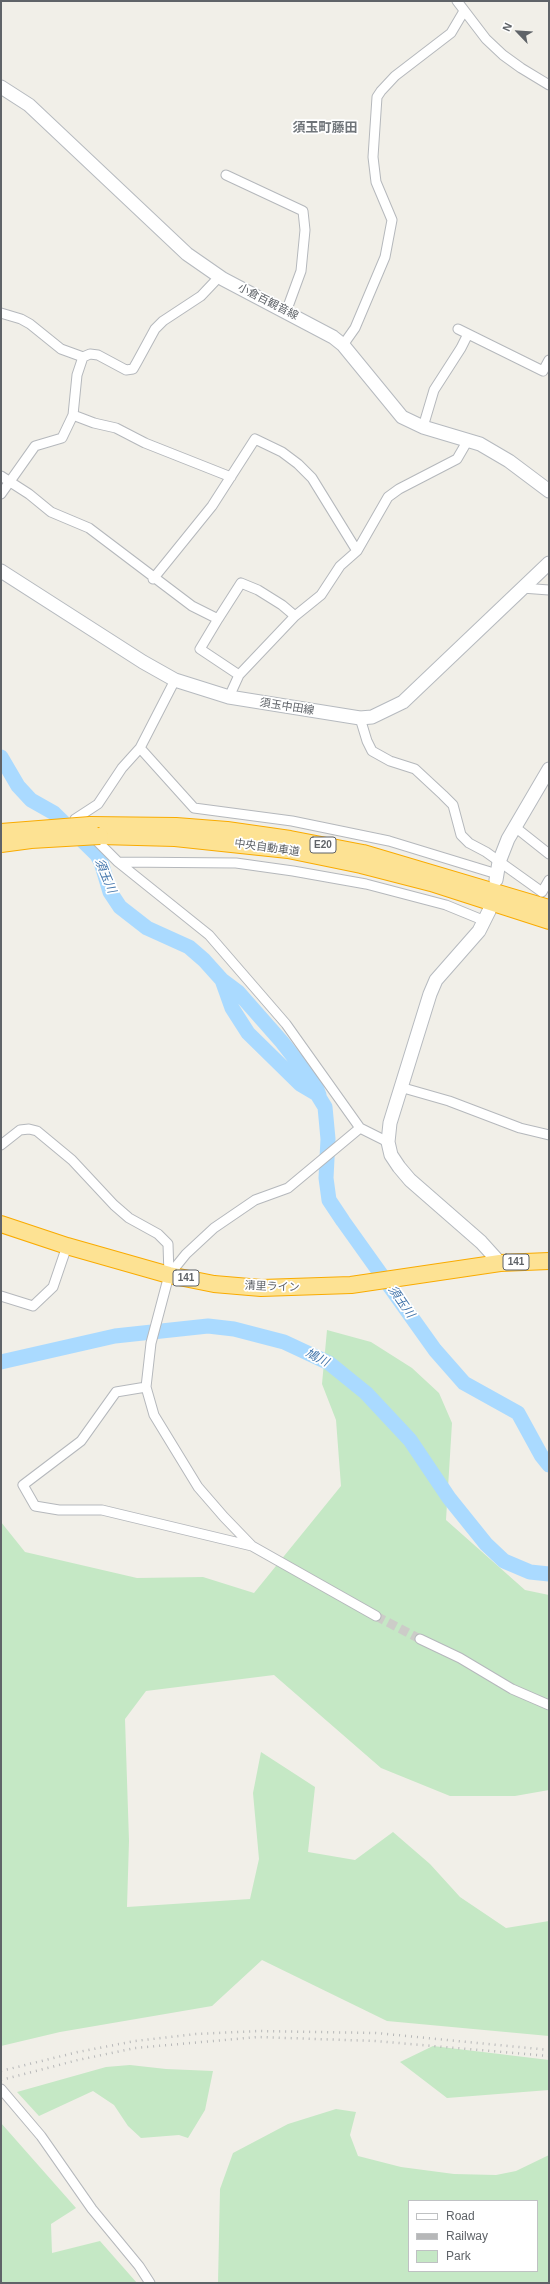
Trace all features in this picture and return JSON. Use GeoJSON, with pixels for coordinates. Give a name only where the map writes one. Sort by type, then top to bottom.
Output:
{"type":"FeatureCollection","features":[{"type":"Feature","properties":{"kind":"highway","name":"中央自動車道"},"geometry":{"type":"LineString","coordinates":[[1,832],[95,831],[176,826],[227,830],[290,839],[363,853],[549,908]]}},
{"type":"Feature","properties":{"kind":"highway","name":"中央自動車道"},"geometry":{"type":"LineString","coordinates":[[1,844],[95,831],[288,850],[362,865],[431,883],[549,921]]}},
{"type":"Feature","properties":{"kind":"highway","name":"清里ライン"},"geometry":{"type":"LineString","coordinates":[[1,1224],[67,1246],[169,1275],[214,1284],[261,1288],[310,1288],[378,1281],[500,1263],[549,1261]]}},
{"type":"Feature","properties":{"kind":"main road","name":"小倉百観音線"},"geometry":{"type":"LineString","coordinates":[[1,87],[28,105],[187,254],[219,277],[323,330],[343,345],[394,409],[407,420],[423,427],[468,440],[493,451],[549,491]]}},
{"type":"Feature","properties":{"kind":"main road","name":"須玉中田線"},"geometry":{"type":"LineString","coordinates":[[1,570],[143,662],[175,680],[229,698],[360,718],[372,717],[403,702],[549,563]]}},
{"type":"Feature","properties":{"kind":"main road"},"geometry":{"type":"LineString","coordinates":[[498,872],[515,827],[549,769]]}},
{"type":"Feature","properties":{"kind":"main road"},"geometry":{"type":"LineString","coordinates":[[487,916],[473,938],[436,980],[430,994],[400,1087],[390,1123],[388,1142],[395,1161],[410,1180],[481,1242],[500,1263]]}},
{"type":"Feature","properties":{"kind":"street"},"geometry":{"type":"LineString","coordinates":[[457,1],[486,39],[503,55],[521,68],[549,84]]}},
{"type":"Feature","properties":{"kind":"street"},"geometry":{"type":"LineString","coordinates":[[343,345],[355,328],[385,257],[392,220],[376,182],[373,157],[377,97],[380,91],[395,76],[451,33],[464,11]]}},
{"type":"Feature","properties":{"kind":"street"},"geometry":{"type":"LineString","coordinates":[[226,175],[303,212],[305,230],[300,271],[286,312]]}},
{"type":"Feature","properties":{"kind":"street"},"geometry":{"type":"LineString","coordinates":[[1,494],[35,446],[62,438],[73,415],[77,375],[84,357],[90,354],[98,355],[126,370],[133,369],[155,329],[163,321],[201,296],[219,277]]}},
{"type":"Feature","properties":{"kind":"street"},"geometry":{"type":"LineString","coordinates":[[1,312],[21,318],[61,349],[84,357]]}},
{"type":"Feature","properties":{"kind":"street"},"geometry":{"type":"LineString","coordinates":[[458,329],[543,371],[549,360]]}},
{"type":"Feature","properties":{"kind":"street"},"geometry":{"type":"LineString","coordinates":[[423,427],[434,390],[461,348],[468,334]]}},
{"type":"Feature","properties":{"kind":"street"},"geometry":{"type":"LineString","coordinates":[[73,415],[94,423],[116,428],[145,443],[231,477]]}},
{"type":"Feature","properties":{"kind":"street"},"geometry":{"type":"LineString","coordinates":[[153,579],[212,506],[255,439],[282,452],[298,464],[312,478],[357,551]]}},
{"type":"Feature","properties":{"kind":"street"},"geometry":{"type":"LineString","coordinates":[[229,698],[239,675],[295,616],[321,595],[340,566],[357,551],[388,497],[399,489],[457,460],[468,440]]}},
{"type":"Feature","properties":{"kind":"street"},"geometry":{"type":"LineString","coordinates":[[1,476],[29,494],[51,512],[89,528],[153,579],[192,606],[218,619]]}},
{"type":"Feature","properties":{"kind":"street"},"geometry":{"type":"LineString","coordinates":[[239,675],[200,649],[241,583],[258,590],[282,605],[295,616]]}},
{"type":"Feature","properties":{"kind":"street"},"geometry":{"type":"LineString","coordinates":[[522,588],[549,590]]}},
{"type":"Feature","properties":{"kind":"street"},"geometry":{"type":"LineString","coordinates":[[175,680],[140,748],[122,768],[98,804],[75,819],[118,862],[208,935],[286,1024],[360,1128],[388,1142]]}},
{"type":"Feature","properties":{"kind":"street"},"geometry":{"type":"LineString","coordinates":[[360,718],[367,741],[372,751],[390,761],[415,769],[453,805],[461,835],[498,872]]}},
{"type":"Feature","properties":{"kind":"street"},"geometry":{"type":"LineString","coordinates":[[140,748],[194,808],[292,821],[389,841],[498,872],[542,892],[549,880]]}},
{"type":"Feature","properties":{"kind":"street"},"geometry":{"type":"LineString","coordinates":[[515,827],[549,854]]}},
{"type":"Feature","properties":{"kind":"street"},"geometry":{"type":"LineString","coordinates":[[118,862],[236,862],[293,870],[374,886],[487,916]]}},
{"type":"Feature","properties":{"kind":"street"},"geometry":{"type":"LineString","coordinates":[[400,1087],[449,1101],[520,1128],[549,1135]]}},
{"type":"Feature","properties":{"kind":"street"},"geometry":{"type":"LineString","coordinates":[[169,1275],[186,1254],[214,1228],[255,1200],[288,1188],[360,1128]]}},
{"type":"Feature","properties":{"kind":"street"},"geometry":{"type":"LineString","coordinates":[[1,1145],[20,1130],[29,1129],[37,1131],[72,1160],[114,1205],[129,1218],[158,1234],[168,1244],[169,1275],[150,1343],[146,1387],[154,1415],[198,1487],[224,1518],[252,1546],[376,1616]]}},
{"type":"Feature","properties":{"kind":"street"},"geometry":{"type":"LineString","coordinates":[[1,1296],[33,1306],[53,1287],[67,1246]]}},
{"type":"Feature","properties":{"kind":"street"},"geometry":{"type":"LineString","coordinates":[[146,1387],[116,1392],[82,1441],[23,1485],[35,1506],[59,1510],[102,1510],[252,1546]]}},
{"type":"Feature","properties":{"kind":"street"},"geometry":{"type":"LineString","coordinates":[[420,1639],[460,1658],[512,1689],[549,1704]]}},
{"type":"Feature","properties":{"kind":"street"},"geometry":{"type":"LineString","coordinates":[[1,2089],[41,2136],[92,2209],[139,2266],[150,2283]]}},
{"type":"Feature","properties":{"kind":"green space"},"geometry":{"type":"Polygon","coordinates":[[[327,1330],[371,1342],[412,1368],[439,1393],[452,1423],[446,1520],[525,1590],[549,1595],[549,1790],[515,1796],[450,1796],[381,1768],[274,1675],[146,1691],[125,1719],[129,1841],[127,1907],[250,1899],[259,1859],[253,1793],[261,1752],[315,1787],[308,1852],[355,1860],[393,1832],[430,1864],[460,1897],[506,1928],[549,1921],[549,2036],[387,2021],[262,1960],[212,2006],[60,2032],[1,2046],[1,1522],[25,1552],[137,1578],[203,1577],[254,1593],[341,1486],[336,1420],[322,1384],[327,1330]]]}},
{"type":"Feature","properties":{"kind":"green space"},"geometry":{"type":"Polygon","coordinates":[[[433,2046],[549,2060],[549,2090],[447,2098],[400,2062],[433,2046]]]}},
{"type":"Feature","properties":{"kind":"green space"},"geometry":{"type":"Polygon","coordinates":[[[130,2065],[166,2069],[213,2071],[205,2110],[188,2138],[179,2135],[141,2138],[128,2126],[114,2105],[93,2091],[39,2116],[17,2092],[106,2067],[130,2065]]]}},
{"type":"Feature","properties":{"kind":"green space"},"geometry":{"type":"Polygon","coordinates":[[[336,2109],[356,2112],[350,2135],[358,2156],[401,2167],[454,2174],[496,2175],[516,2171],[549,2155],[549,2283],[218,2283],[220,2189],[233,2153],[288,2124],[336,2109]]]}},
{"type":"Feature","properties":{"kind":"green space"},"geometry":{"type":"Polygon","coordinates":[[[1,2123],[76,2208],[51,2224],[52,2253],[100,2241],[137,2283],[1,2283],[1,2123]]]}},
{"type":"Feature","properties":{"kind":"waterway","name":"須玉川"},"geometry":{"type":"LineString","coordinates":[[1,757],[18,786],[31,800],[54,813],[97,855],[101,862],[110,892],[120,907],[147,928],[189,947],[204,960],[222,980],[232,1008],[248,1033],[300,1084],[317,1094],[325,1107],[328,1139],[326,1178],[329,1200],[435,1350],[464,1383],[518,1413],[541,1455],[549,1465]]}},
{"type":"Feature","properties":{"kind":"waterway","name":"須玉川"},"geometry":{"type":"LineString","coordinates":[[222,980],[238,992],[282,1042],[315,1084],[319,1095]]}},
{"type":"Feature","properties":{"kind":"waterway","name":"鳩川"},"geometry":{"type":"LineString","coordinates":[[1,1362],[115,1336],[208,1326],[234,1329],[284,1342],[329,1363],[366,1393],[410,1440],[449,1498],[486,1544],[504,1561],[530,1572],[549,1574]]}},
{"type":"Feature","properties":{"kind":"tunnel"},"geometry":{"type":"LineString","coordinates":[[376,1616],[420,1639]]}},
{"type":"Feature","properties":{"kind":"railway"},"geometry":{"type":"LineString","coordinates":[[1,2071],[78,2052],[135,2041],[196,2034],[258,2031],[376,2033],[549,2050]]}},
{"type":"Feature","properties":{"kind":"railway"},"geometry":{"type":"LineString","coordinates":[[1,2080],[78,2060],[135,2048],[258,2037],[375,2041],[549,2056]]}},
{"type":"Feature","properties":{"kind":"district","name":"須玉町藤田"},"geometry":{"type":"Point","coordinates":[325,128]}}]}
